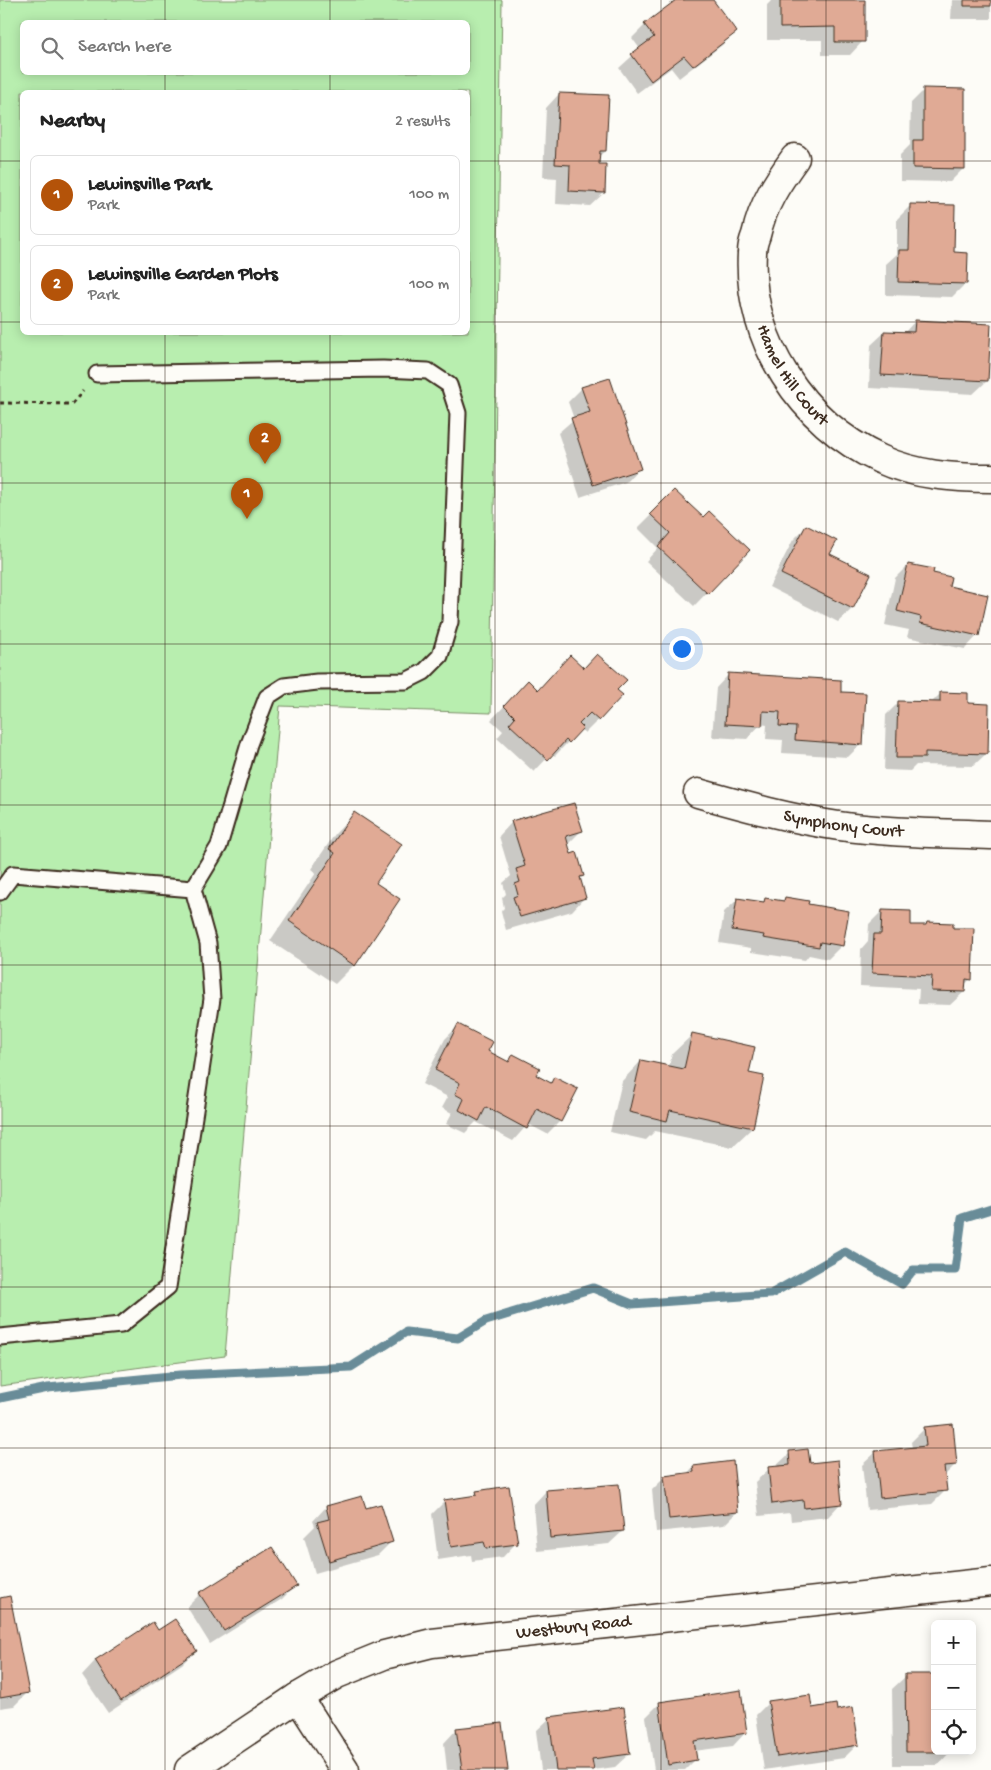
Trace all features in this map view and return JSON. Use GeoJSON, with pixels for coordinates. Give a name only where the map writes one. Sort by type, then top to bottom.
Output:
{"type":"FeatureCollection","features":[{"type":"Feature","properties":{"kind":"street","name":"Hamel Hill Court"},"geometry":{"type":"LineString","coordinates":[[795,158],[770,195],[760,218],[752,252],[754,300],[766,341],[786,380],[811,410],[842,438],[880,459],[914,471],[956,478],[991,478]]}},
{"type":"Feature","properties":{"kind":"street","name":"Symphony Court"},"geometry":{"type":"LineString","coordinates":[[698,793],[765,812],[838,826],[896,832],[991,835]]}},
{"type":"Feature","properties":{"kind":"street","name":"Westbury Road"},"geometry":{"type":"LineString","coordinates":[[189,1770],[298,1697],[337,1674],[376,1658],[432,1643],[991,1582]]}},
{"type":"Feature","properties":{"kind":"street"},"geometry":{"type":"LineString","coordinates":[[298,1697],[345,1770]]}},
{"type":"Feature","properties":{"kind":"lane"},"geometry":{"type":"LineString","coordinates":[[0,1336],[121,1325],[168,1287],[212,999],[208,944],[193,889],[219,846],[249,744],[266,697],[284,686],[317,682],[406,681],[424,672],[440,656],[450,622],[458,413],[449,385],[428,371],[383,369],[97,374]]}},
{"type":"Feature","properties":{"kind":"lane"},"geometry":{"type":"LineString","coordinates":[[0,892],[13,874],[193,889]]}},
{"type":"Feature","properties":{"kind":"path"},"geometry":{"type":"LineString","coordinates":[[0,403],[72,404],[97,374]]}},
{"type":"Feature","properties":{"kind":"green space"},"geometry":{"type":"Polygon","coordinates":[[[0,0],[502,0],[491,713],[280,706],[225,1356],[0,1386],[0,0]]]}},
{"type":"Feature","properties":{"kind":"building"},"geometry":{"type":"Polygon","coordinates":[[[676,0],[713,0],[737,32],[693,66],[684,56],[651,81],[631,54],[654,37],[644,24],[676,0]]]}},
{"type":"Feature","properties":{"kind":"building"},"geometry":{"type":"Polygon","coordinates":[[[780,0],[865,0],[865,42],[835,42],[835,27],[780,28],[780,0]]]}},
{"type":"Feature","properties":{"kind":"building"},"geometry":{"type":"Polygon","coordinates":[[[964,0],[991,0],[991,6],[964,6],[964,0]]]}},
{"type":"Feature","properties":{"kind":"building"},"geometry":{"type":"Polygon","coordinates":[[[923,88],[965,89],[965,169],[913,168],[913,140],[923,140],[923,88]]]}},
{"type":"Feature","properties":{"kind":"building"},"geometry":{"type":"Polygon","coordinates":[[[559,93],[609,95],[606,151],[600,151],[599,164],[606,164],[605,193],[569,191],[570,165],[555,164],[559,93]]]}},
{"type":"Feature","properties":{"kind":"building"},"geometry":{"type":"Polygon","coordinates":[[[910,204],[955,205],[954,252],[968,253],[967,284],[898,282],[899,250],[909,250],[910,204]]]}},
{"type":"Feature","properties":{"kind":"building"},"geometry":{"type":"Polygon","coordinates":[[[915,320],[991,324],[988,381],[881,375],[884,331],[914,332],[915,320]]]}},
{"type":"Feature","properties":{"kind":"building"},"geometry":{"type":"Polygon","coordinates":[[[610,378],[641,469],[593,485],[571,418],[590,412],[581,387],[610,378]]]}},
{"type":"Feature","properties":{"kind":"building"},"geometry":{"type":"Polygon","coordinates":[[[674,490],[703,517],[709,511],[750,550],[708,594],[658,547],[670,533],[650,514],[674,490]]]}},
{"type":"Feature","properties":{"kind":"building"},"geometry":{"type":"Polygon","coordinates":[[[806,525],[837,541],[830,554],[871,574],[853,609],[781,574],[806,525]]]}},
{"type":"Feature","properties":{"kind":"building"},"geometry":{"type":"Polygon","coordinates":[[[908,564],[934,569],[933,573],[951,577],[949,586],[988,595],[979,636],[920,623],[921,617],[897,611],[908,564]]]}},
{"type":"Feature","properties":{"kind":"building"},"geometry":{"type":"Polygon","coordinates":[[[597,654],[627,680],[617,690],[623,695],[599,721],[590,713],[579,724],[583,728],[569,743],[566,740],[548,760],[509,724],[515,717],[504,706],[528,680],[538,690],[570,655],[584,668],[597,654]]]}},
{"type":"Feature","properties":{"kind":"building"},"geometry":{"type":"Polygon","coordinates":[[[728,673],[841,680],[841,692],[866,693],[863,745],[795,740],[796,727],[779,726],[780,712],[763,711],[762,726],[725,724],[728,673]]]}},
{"type":"Feature","properties":{"kind":"building"},"geometry":{"type":"Polygon","coordinates":[[[940,692],[968,693],[968,703],[989,704],[988,754],[925,752],[925,758],[896,758],[898,701],[940,702],[940,692]]]}},
{"type":"Feature","properties":{"kind":"building"},"geometry":{"type":"Polygon","coordinates":[[[574,803],[583,831],[566,836],[571,854],[577,852],[584,876],[580,877],[586,898],[520,917],[513,897],[518,895],[515,884],[520,882],[516,869],[525,866],[511,821],[574,803]]]}},
{"type":"Feature","properties":{"kind":"building"},"geometry":{"type":"Polygon","coordinates":[[[354,812],[402,844],[376,883],[400,899],[355,966],[289,921],[335,853],[329,849],[354,812]]]}},
{"type":"Feature","properties":{"kind":"building"},"geometry":{"type":"Polygon","coordinates":[[[785,897],[809,901],[808,904],[849,911],[843,946],[820,942],[819,947],[763,938],[764,935],[732,930],[737,898],[764,902],[765,898],[784,901],[785,897]]]}},
{"type":"Feature","properties":{"kind":"building"},"geometry":{"type":"Polygon","coordinates":[[[882,910],[911,911],[911,925],[926,925],[927,922],[953,923],[953,928],[974,928],[972,980],[966,979],[965,992],[931,991],[932,976],[872,973],[874,934],[881,934],[882,910]]]}},
{"type":"Feature","properties":{"kind":"building"},"geometry":{"type":"Polygon","coordinates":[[[458,1024],[493,1042],[488,1051],[509,1062],[513,1054],[540,1068],[536,1075],[551,1083],[554,1077],[578,1089],[561,1122],[537,1109],[527,1129],[486,1107],[479,1121],[459,1110],[464,1099],[455,1094],[460,1083],[435,1070],[458,1024]]]}},
{"type":"Feature","properties":{"kind":"building"},"geometry":{"type":"Polygon","coordinates":[[[692,1033],[755,1047],[749,1073],[764,1076],[753,1128],[670,1110],[667,1121],[629,1112],[641,1060],[684,1069],[692,1033]]]}},
{"type":"Feature","properties":{"kind":"building"},"geometry":{"type":"Polygon","coordinates":[[[953,1424],[957,1465],[944,1466],[947,1491],[880,1498],[875,1451],[926,1446],[924,1427],[953,1424]]]}},
{"type":"Feature","properties":{"kind":"building"},"geometry":{"type":"Polygon","coordinates":[[[808,1449],[810,1463],[838,1460],[842,1504],[804,1508],[803,1500],[772,1504],[768,1467],[790,1465],[789,1451],[808,1449]]]}},
{"type":"Feature","properties":{"kind":"building"},"geometry":{"type":"Polygon","coordinates":[[[733,1461],[738,1512],[669,1519],[664,1476],[694,1472],[693,1466],[733,1461]]]}},
{"type":"Feature","properties":{"kind":"building"},"geometry":{"type":"Polygon","coordinates":[[[619,1484],[624,1531],[550,1538],[546,1490],[619,1484]]]}},
{"type":"Feature","properties":{"kind":"building"},"geometry":{"type":"Polygon","coordinates":[[[509,1486],[518,1544],[486,1548],[484,1542],[451,1547],[444,1500],[477,1495],[476,1491],[509,1486]]]}},
{"type":"Feature","properties":{"kind":"building"},"geometry":{"type":"Polygon","coordinates":[[[362,1496],[366,1508],[381,1504],[393,1542],[329,1561],[317,1522],[329,1519],[326,1506],[362,1496]]]}},
{"type":"Feature","properties":{"kind":"building"},"geometry":{"type":"Polygon","coordinates":[[[272,1547],[297,1586],[224,1631],[199,1593],[272,1547]]]}},
{"type":"Feature","properties":{"kind":"building"},"geometry":{"type":"Polygon","coordinates":[[[10,1596],[29,1693],[0,1698],[0,1598],[10,1596]]]}},
{"type":"Feature","properties":{"kind":"building"},"geometry":{"type":"Polygon","coordinates":[[[175,1619],[197,1651],[121,1701],[95,1660],[153,1622],[158,1630],[175,1619]]]}},
{"type":"Feature","properties":{"kind":"building"},"geometry":{"type":"Polygon","coordinates":[[[905,1674],[931,1674],[931,1752],[906,1752],[905,1674]]]}},
{"type":"Feature","properties":{"kind":"building"},"geometry":{"type":"Polygon","coordinates":[[[741,1690],[747,1733],[694,1741],[697,1760],[668,1765],[659,1702],[741,1690]]]}},
{"type":"Feature","properties":{"kind":"building"},"geometry":{"type":"Polygon","coordinates":[[[810,1695],[812,1708],[836,1704],[837,1710],[853,1707],[859,1745],[777,1757],[768,1701],[810,1695]]]}},
{"type":"Feature","properties":{"kind":"building"},"geometry":{"type":"Polygon","coordinates":[[[624,1707],[630,1754],[592,1759],[594,1770],[556,1770],[549,1717],[624,1707]]]}},
{"type":"Feature","properties":{"kind":"building"},"geometry":{"type":"Polygon","coordinates":[[[502,1723],[508,1770],[462,1770],[456,1728],[502,1723]]]}},
{"type":"Feature","properties":{"kind":"waterway"},"geometry":{"type":"LineString","coordinates":[[0,1398],[48,1388],[181,1375],[351,1367],[406,1332],[458,1338],[486,1321],[593,1288],[632,1304],[771,1294],[845,1252],[902,1284],[913,1270],[955,1270],[962,1218],[991,1209]]}},
{"type":"Feature","properties":{"kind":"place","name":"Lewinsville Garden Plots"},"geometry":{"type":"Point","coordinates":[265,464]}},
{"type":"Feature","properties":{"kind":"place","name":"Lewinsville Park"},"geometry":{"type":"Point","coordinates":[247,519]}}]}
